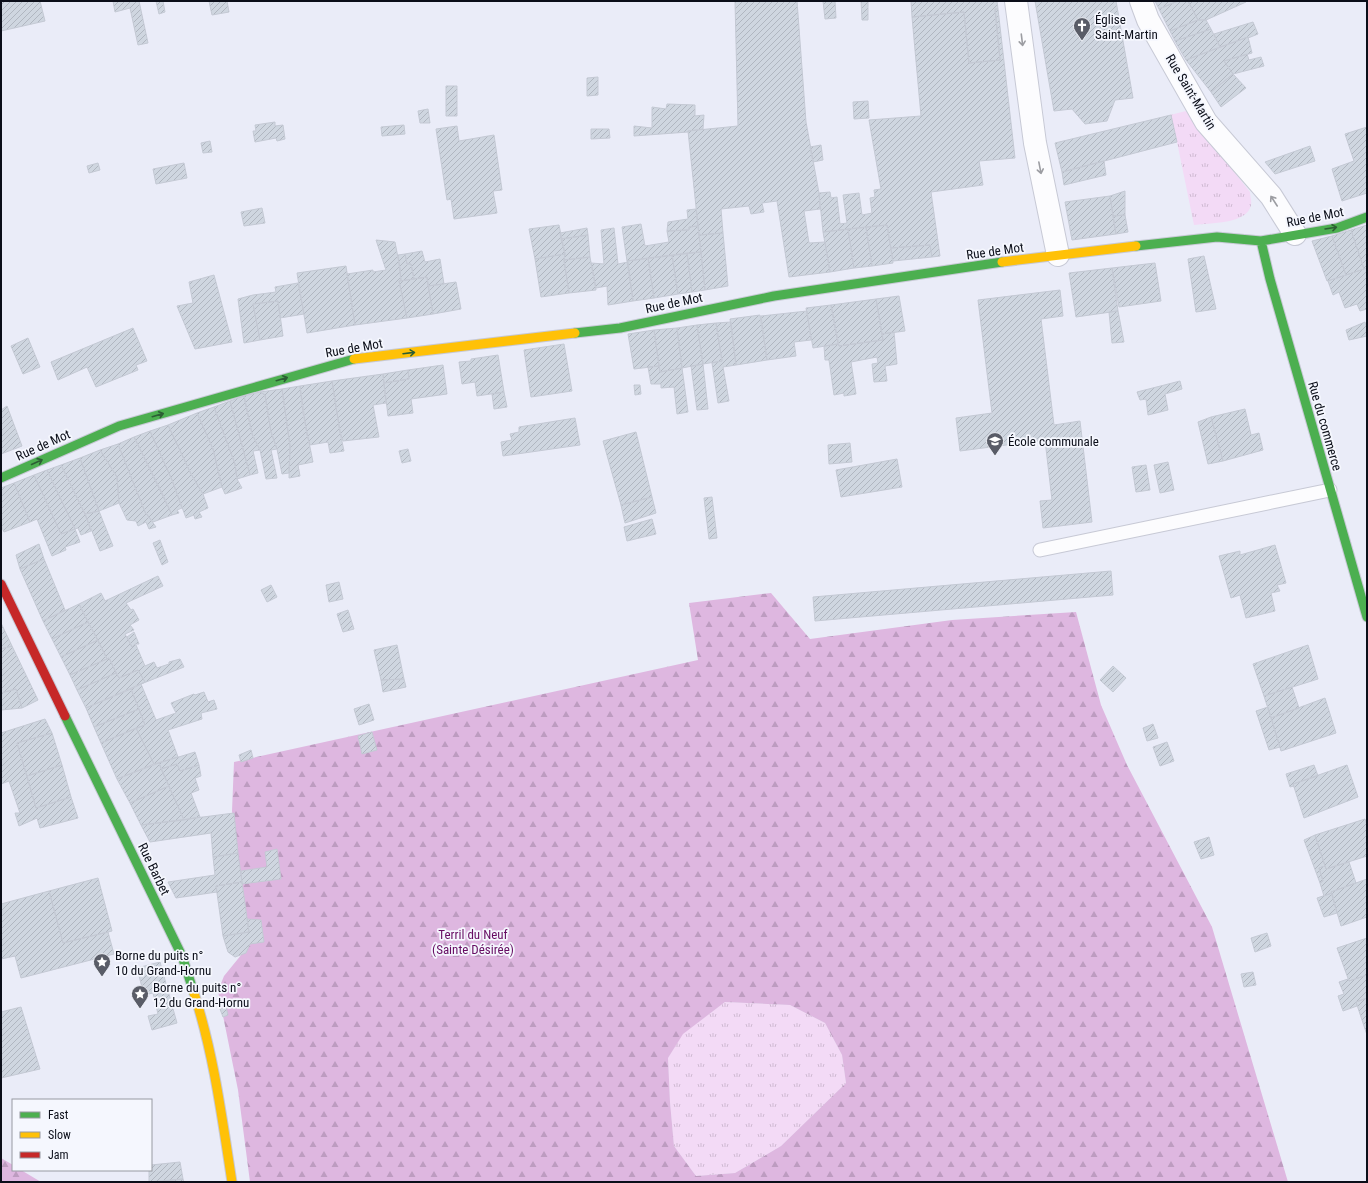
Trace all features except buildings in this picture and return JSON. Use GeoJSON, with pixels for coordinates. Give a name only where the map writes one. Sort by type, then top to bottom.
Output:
{"type":"FeatureCollection","features":[{"type":"Feature","properties":{"kind":"street"},"geometry":{"type":"LineString","coordinates":[[1016,1],[1035,142],[1058,255]]}},
{"type":"Feature","properties":{"kind":"street","name":"Rue Saint-Martin"},"geometry":{"type":"LineString","coordinates":[[1141,1],[1148,20],[1206,122],[1271,196],[1295,234]]}},
{"type":"Feature","properties":{"kind":"street","name":"Rue de Mot"},"geometry":{"type":"LineString","coordinates":[[1,478],[119,426],[348,360],[620,328],[774,296],[1010,261],[1217,237],[1260,241],[1337,228],[1367,217]]}},
{"type":"Feature","properties":{"kind":"street","name":"Rue du commerce"},"geometry":{"type":"LineString","coordinates":[[1260,241],[1367,617]]}},
{"type":"Feature","properties":{"kind":"street","name":"Rue Barbet"},"geometry":{"type":"LineString","coordinates":[[1,584],[182,956],[200,1006],[211,1052],[232,1182]]}},
{"type":"Feature","properties":{"kind":"lane"},"geometry":{"type":"LineString","coordinates":[[1040,550],[1330,490]]}},
{"type":"Feature","properties":{"kind":"green space"},"geometry":{"type":"Polygon","coordinates":[[[1186,111],[1250,192],[1251,205],[1243,216],[1218,223],[1194,225],[1170,115],[1186,111]]]}},
{"type":"Feature","properties":{"kind":"green space","name":"Terril du Neuf (Sainte Désirée)"},"geometry":{"type":"Polygon","coordinates":[[[771,593],[810,639],[952,620],[1076,612],[1101,705],[1127,765],[1212,927],[1288,1182],[250,1182],[238,1090],[218,991],[224,976],[246,949],[246,932],[232,811],[234,762],[698,660],[689,603],[771,593]],[[725,1002],[683,1034],[668,1058],[674,1146],[696,1176],[735,1173],[781,1146],[846,1083],[842,1055],[825,1023],[790,1005],[725,1002]]]}},
{"type":"Feature","properties":{"kind":"green space"},"geometry":{"type":"Polygon","coordinates":[[[725,1002],[790,1005],[825,1023],[842,1055],[846,1083],[781,1146],[735,1173],[696,1176],[674,1146],[668,1058],[682,1034],[725,1002]]]}},
{"type":"Feature","properties":{"kind":"green space"},"geometry":{"type":"Polygon","coordinates":[[[1,1158],[12,1164],[12,1171],[23,1171],[41,1182],[1,1182],[1,1158]]]}},
{"type":"Feature","properties":{"kind":"traffic: fast"},"geometry":{"type":"LineString","coordinates":[[1136,246],[1217,237],[1261,241],[1337,228],[1367,217]]}},
{"type":"Feature","properties":{"kind":"traffic: fast"},"geometry":{"type":"LineString","coordinates":[[1261,241],[1270,279],[1367,617]]}},
{"type":"Feature","properties":{"kind":"traffic: fast"},"geometry":{"type":"LineString","coordinates":[[575,333],[620,328],[774,296],[1002,262]]}},
{"type":"Feature","properties":{"kind":"traffic: fast"},"geometry":{"type":"LineString","coordinates":[[1,478],[119,426],[354,359]]}},
{"type":"Feature","properties":{"kind":"traffic: fast"},"geometry":{"type":"LineString","coordinates":[[65,716],[182,956],[194,993]]}},
{"type":"Feature","properties":{"kind":"traffic: slow"},"geometry":{"type":"LineString","coordinates":[[1002,262],[1136,246]]}},
{"type":"Feature","properties":{"kind":"traffic: slow"},"geometry":{"type":"LineString","coordinates":[[354,359],[575,333]]}},
{"type":"Feature","properties":{"kind":"traffic: slow"},"geometry":{"type":"LineString","coordinates":[[194,993],[212,1063],[232,1182]]}},
{"type":"Feature","properties":{"kind":"traffic: jam"},"geometry":{"type":"LineString","coordinates":[[1,584],[65,716]]}},
{"type":"Feature","properties":{"kind":"place","name":"Église Saint-Martin"},"geometry":{"type":"Point","coordinates":[1082,41]}},
{"type":"Feature","properties":{"kind":"place","name":"École communale"},"geometry":{"type":"Point","coordinates":[995,456]}},
{"type":"Feature","properties":{"kind":"place","name":"Borne du puits n° 10 du Grand-Hornu"},"geometry":{"type":"Point","coordinates":[102,977]}},
{"type":"Feature","properties":{"kind":"place","name":"Borne du puits n° 12 du Grand-Hornu"},"geometry":{"type":"Point","coordinates":[140,1009]}}]}
